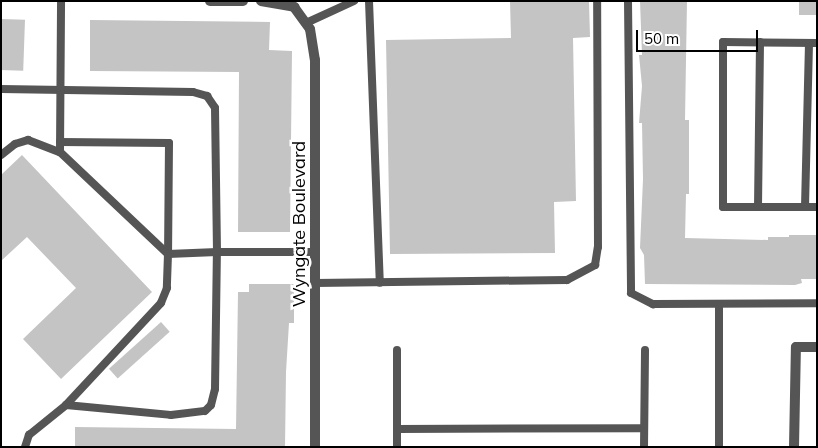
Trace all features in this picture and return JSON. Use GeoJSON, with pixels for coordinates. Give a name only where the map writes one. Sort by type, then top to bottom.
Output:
{"type":"FeatureCollection","features":[{"type":"Feature","properties":{"kind":"street"},"geometry":{"type":"LineString","coordinates":[[210,1],[243,1]]}},
{"type":"Feature","properties":{"kind":"street","name":"Wyngate Boulevard"},"geometry":{"type":"LineString","coordinates":[[261,1],[294,7],[310,29],[315,60],[315,447]]}},
{"type":"Feature","properties":{"kind":"street"},"geometry":{"type":"LineString","coordinates":[[794,447],[796,347],[817,347]]}},
{"type":"Feature","properties":{"kind":"lane"},"geometry":{"type":"LineString","coordinates":[[60,1],[60,152]]}},
{"type":"Feature","properties":{"kind":"lane"},"geometry":{"type":"LineString","coordinates":[[306,23],[354,1]]}},
{"type":"Feature","properties":{"kind":"lane"},"geometry":{"type":"LineString","coordinates":[[369,1],[380,283]]}},
{"type":"Feature","properties":{"kind":"lane"},"geometry":{"type":"LineString","coordinates":[[315,284],[567,280],[595,264],[598,248],[597,1]]}},
{"type":"Feature","properties":{"kind":"lane"},"geometry":{"type":"LineString","coordinates":[[628,1],[631,293],[653,304],[817,303]]}},
{"type":"Feature","properties":{"kind":"lane"},"geometry":{"type":"LineString","coordinates":[[805,207],[813,43],[723,42],[723,207],[817,208]]}},
{"type":"Feature","properties":{"kind":"lane"},"geometry":{"type":"LineString","coordinates":[[758,207],[760,42]]}},
{"type":"Feature","properties":{"kind":"lane"},"geometry":{"type":"LineString","coordinates":[[1,89],[193,92],[207,96],[215,108],[216,389],[211,404],[205,410],[171,415],[66,404]]}},
{"type":"Feature","properties":{"kind":"lane"},"geometry":{"type":"LineString","coordinates":[[1,155],[15,144],[28,140],[60,152],[168,254],[315,252]]}},
{"type":"Feature","properties":{"kind":"lane"},"geometry":{"type":"LineString","coordinates":[[25,447],[30,435],[66,404],[161,303],[167,288],[169,144],[60,142]]}},
{"type":"Feature","properties":{"kind":"lane"},"geometry":{"type":"LineString","coordinates":[[718,447],[719,304]]}},
{"type":"Feature","properties":{"kind":"lane"},"geometry":{"type":"LineString","coordinates":[[397,350],[397,447]]}},
{"type":"Feature","properties":{"kind":"lane"},"geometry":{"type":"LineString","coordinates":[[644,447],[645,350]]}},
{"type":"Feature","properties":{"kind":"lane"},"geometry":{"type":"LineString","coordinates":[[397,429],[644,428]]}},
{"type":"Feature","properties":{"kind":"building"},"geometry":{"type":"Polygon","coordinates":[[[510,1],[589,1],[590,37],[573,38],[576,201],[554,202],[555,253],[390,254],[386,40],[511,38],[510,1]]]}},
{"type":"Feature","properties":{"kind":"building"},"geometry":{"type":"Polygon","coordinates":[[[640,1],[687,1],[685,120],[689,120],[689,194],[686,194],[685,238],[768,240],[768,237],[817,235],[817,279],[801,279],[802,283],[795,285],[645,284],[644,255],[640,248],[643,179],[642,123],[639,123],[642,86],[639,55],[642,55],[640,1]]]}},
{"type":"Feature","properties":{"kind":"building"},"geometry":{"type":"Polygon","coordinates":[[[799,1],[817,1],[817,15],[799,15],[799,1]]]}},
{"type":"Feature","properties":{"kind":"building"},"geometry":{"type":"Polygon","coordinates":[[[1,19],[25,20],[23,71],[1,70],[1,19]]]}},
{"type":"Feature","properties":{"kind":"building"},"geometry":{"type":"Polygon","coordinates":[[[90,20],[270,22],[269,50],[292,51],[290,232],[238,232],[239,72],[90,71],[90,20]]]}},
{"type":"Feature","properties":{"kind":"building"},"geometry":{"type":"Polygon","coordinates":[[[22,155],[152,292],[61,379],[23,339],[76,288],[27,237],[1,261],[1,175],[22,155]]]}},
{"type":"Feature","properties":{"kind":"building"},"geometry":{"type":"Polygon","coordinates":[[[249,284],[294,284],[294,323],[289,323],[286,372],[285,447],[75,447],[75,427],[236,429],[238,292],[249,292],[249,284]]]}},
{"type":"Feature","properties":{"kind":"building"},"geometry":{"type":"Polygon","coordinates":[[[161,322],[170,332],[118,379],[109,369],[161,322]]]}}]}
